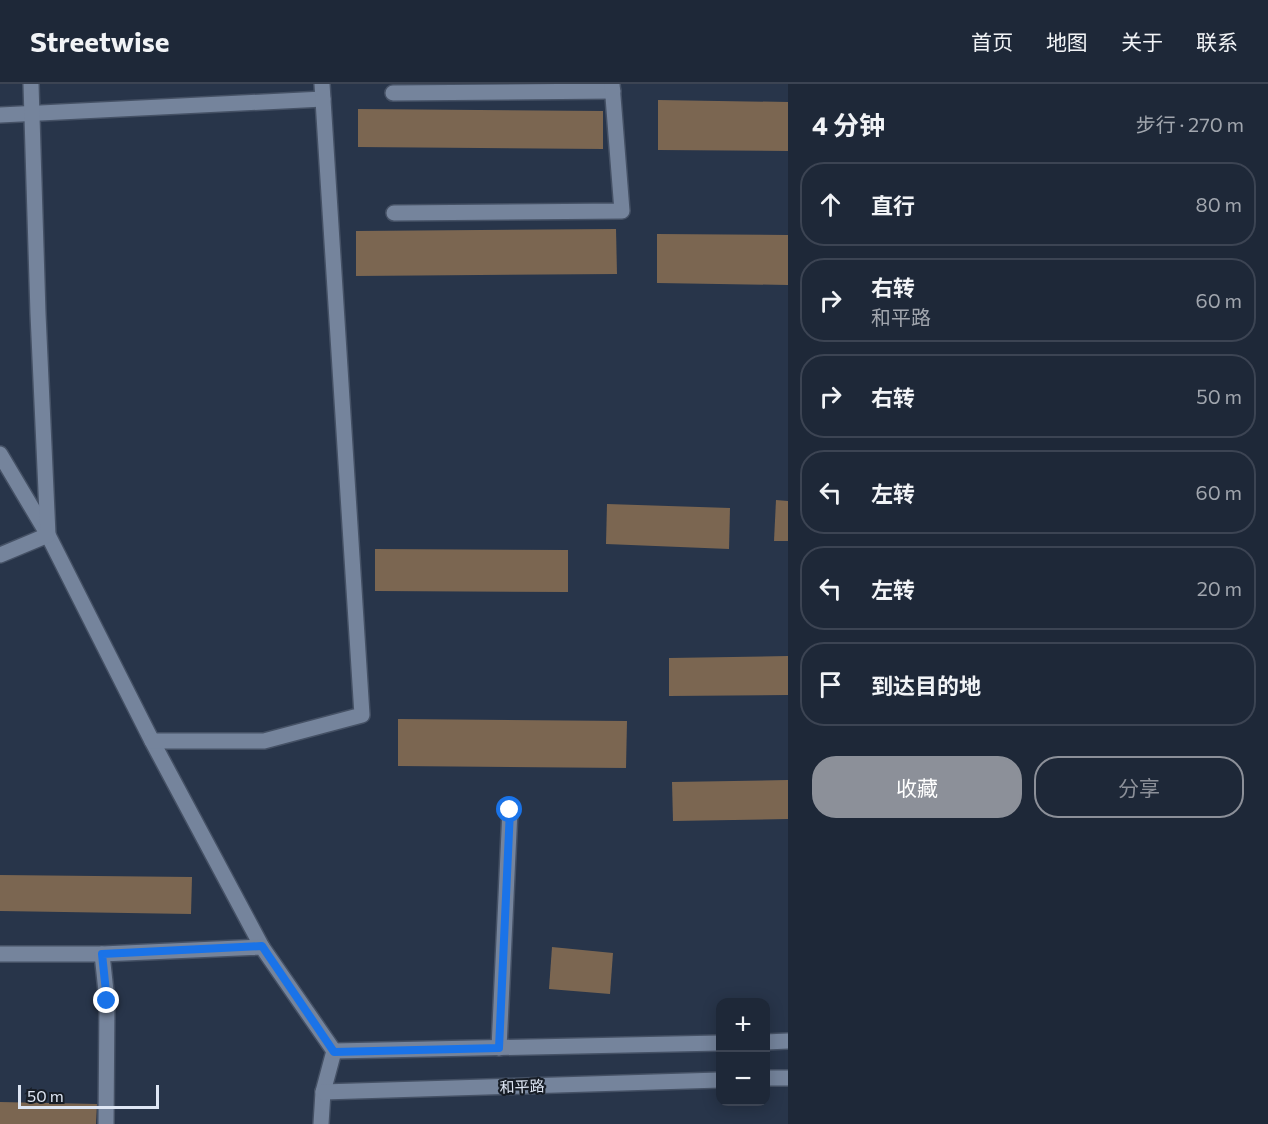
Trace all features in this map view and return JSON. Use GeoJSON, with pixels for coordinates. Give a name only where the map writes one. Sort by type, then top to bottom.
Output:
{"type":"FeatureCollection","features":[{"type":"Feature","properties":{"kind":"street"},"geometry":{"type":"LineString","coordinates":[[31,84],[38,326],[48,535]]}},
{"type":"Feature","properties":{"kind":"street"},"geometry":{"type":"LineString","coordinates":[[393,93],[612,87],[622,211],[394,213]]}},
{"type":"Feature","properties":{"kind":"street"},"geometry":{"type":"LineString","coordinates":[[0,115],[32,115],[322,92],[362,715],[264,741],[152,741]]}},
{"type":"Feature","properties":{"kind":"street"},"geometry":{"type":"LineString","coordinates":[[0,454],[48,535],[152,741],[262,946],[334,1052],[323,1092],[321,1124]]}},
{"type":"Feature","properties":{"kind":"street"},"geometry":{"type":"LineString","coordinates":[[0,555],[48,535]]}},
{"type":"Feature","properties":{"kind":"street"},"geometry":{"type":"LineString","coordinates":[[499,1048],[510,810]]}},
{"type":"Feature","properties":{"kind":"street"},"geometry":{"type":"LineString","coordinates":[[0,954],[102,954],[262,946]]}},
{"type":"Feature","properties":{"kind":"street"},"geometry":{"type":"LineString","coordinates":[[102,954],[107,1001],[106,1124]]}},
{"type":"Feature","properties":{"kind":"street"},"geometry":{"type":"LineString","coordinates":[[770,1042],[788,1041]]}},
{"type":"Feature","properties":{"kind":"street"},"geometry":{"type":"LineString","coordinates":[[334,1052],[716,1043]]}},
{"type":"Feature","properties":{"kind":"street"},"geometry":{"type":"LineString","coordinates":[[770,1078],[788,1078]]}},
{"type":"Feature","properties":{"kind":"street","name":"和平路"},"geometry":{"type":"LineString","coordinates":[[323,1092],[716,1080]]}},
{"type":"Feature","properties":{"kind":"building"},"geometry":{"type":"Polygon","coordinates":[[[658,100],[788,102],[788,151],[658,150],[658,100]]]}},
{"type":"Feature","properties":{"kind":"building"},"geometry":{"type":"Polygon","coordinates":[[[358,109],[603,111],[603,149],[358,147],[358,109]]]}},
{"type":"Feature","properties":{"kind":"building"},"geometry":{"type":"Polygon","coordinates":[[[616,229],[617,274],[356,276],[356,231],[616,229]]]}},
{"type":"Feature","properties":{"kind":"building"},"geometry":{"type":"Polygon","coordinates":[[[657,234],[788,235],[788,285],[657,283],[657,234]]]}},
{"type":"Feature","properties":{"kind":"building"},"geometry":{"type":"Polygon","coordinates":[[[776,500],[788,501],[788,541],[774,541],[776,500]]]}},
{"type":"Feature","properties":{"kind":"building"},"geometry":{"type":"Polygon","coordinates":[[[607,504],[730,508],[729,549],[606,544],[607,504]]]}},
{"type":"Feature","properties":{"kind":"building"},"geometry":{"type":"Polygon","coordinates":[[[375,549],[568,550],[568,592],[375,591],[375,549]]]}},
{"type":"Feature","properties":{"kind":"building"},"geometry":{"type":"Polygon","coordinates":[[[788,656],[788,695],[669,696],[669,658],[788,656]]]}},
{"type":"Feature","properties":{"kind":"building"},"geometry":{"type":"Polygon","coordinates":[[[398,719],[627,721],[626,768],[398,766],[398,719]]]}},
{"type":"Feature","properties":{"kind":"building"},"geometry":{"type":"Polygon","coordinates":[[[788,780],[788,819],[673,821],[672,782],[788,780]]]}},
{"type":"Feature","properties":{"kind":"building"},"geometry":{"type":"Polygon","coordinates":[[[0,875],[192,877],[191,914],[0,911],[0,875]]]}},
{"type":"Feature","properties":{"kind":"building"},"geometry":{"type":"Polygon","coordinates":[[[552,947],[613,953],[610,994],[549,989],[552,947]]]}},
{"type":"Feature","properties":{"kind":"building"},"geometry":{"type":"Polygon","coordinates":[[[0,1102],[97,1104],[96,1124],[0,1124],[0,1102]]]}},
{"type":"Feature","properties":{"kind":"route"},"geometry":{"type":"LineString","coordinates":[[107,1001],[102,954],[262,946],[334,1052],[499,1048],[510,810]]}}]}
